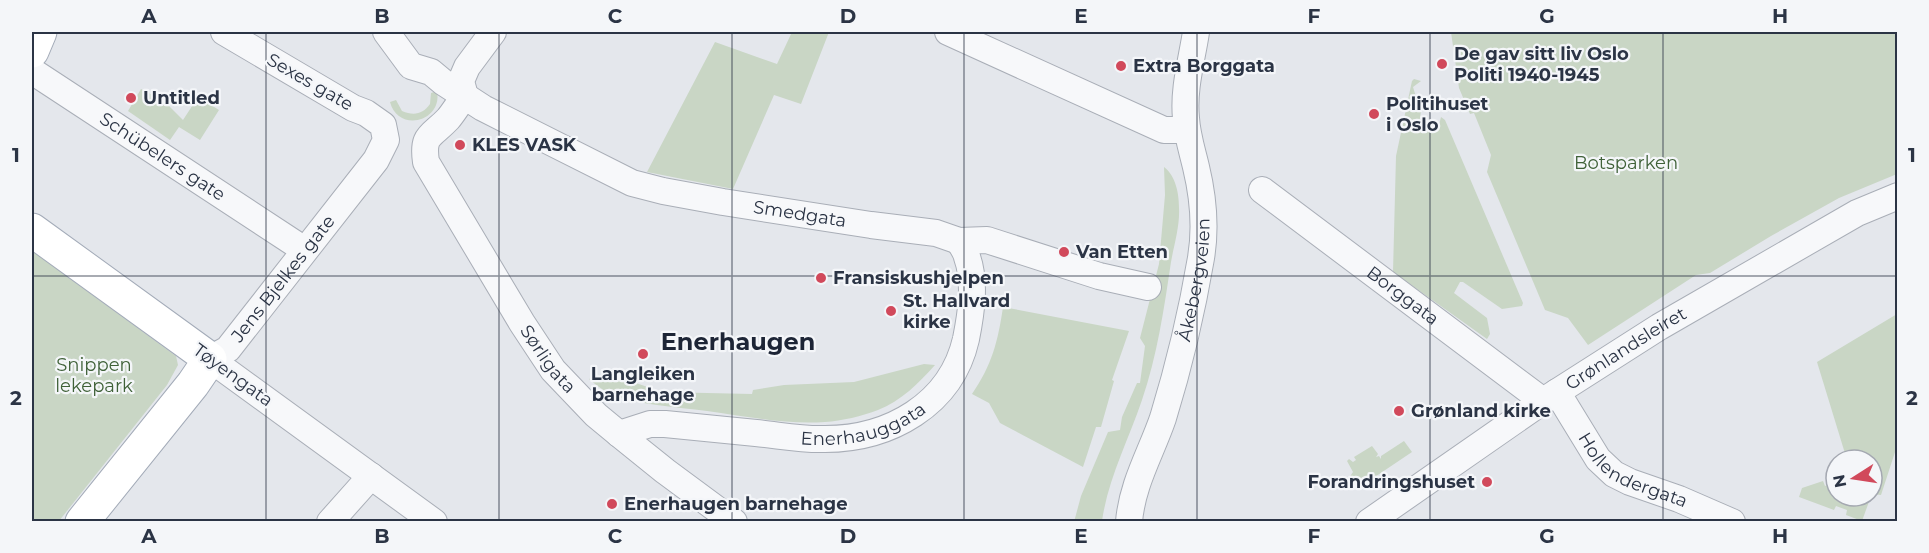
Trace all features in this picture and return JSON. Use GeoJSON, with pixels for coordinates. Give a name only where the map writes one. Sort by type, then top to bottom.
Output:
{"type":"FeatureCollection","features":[{"type":"Feature","properties":{"kind":"main road"},"geometry":{"type":"LineString","coordinates":[[32,51],[40,32]]}},
{"type":"Feature","properties":{"kind":"main road","name":"Tøyengata"},"geometry":{"type":"LineString","coordinates":[[32,230],[210,359]]}},
{"type":"Feature","properties":{"kind":"main road","name":"Jens Bjelkes gate"},"geometry":{"type":"LineString","coordinates":[[81,522],[193,384],[210,359]]}},
{"type":"Feature","properties":{"kind":"street","name":"Sexes gate"},"geometry":{"type":"LineString","coordinates":[[224,32],[353,108],[366,113],[383,125],[386,140]]}},
{"type":"Feature","properties":{"kind":"street"},"geometry":{"type":"LineString","coordinates":[[386,32],[411,66],[431,72],[442,82],[465,96]]}},
{"type":"Feature","properties":{"kind":"street"},"geometry":{"type":"LineString","coordinates":[[465,96],[461,81],[467,67],[493,32]]}},
{"type":"Feature","properties":{"kind":"street"},"geometry":{"type":"LineString","coordinates":[[948,32],[1164,130],[1187,130]]}},
{"type":"Feature","properties":{"kind":"street","name":"Åkebergveien"},"geometry":{"type":"LineString","coordinates":[[1129,522],[1130,507],[1139,475],[1163,418],[1187,327],[1201,256],[1202,206],[1185,115],[1196,32]]}},
{"type":"Feature","properties":{"kind":"street","name":"Schübelers gate"},"geometry":{"type":"LineString","coordinates":[[32,71],[294,243]]}},
{"type":"Feature","properties":{"kind":"street","name":"Sørligata"},"geometry":{"type":"LineString","coordinates":[[465,96],[448,119],[429,136],[424,147],[426,162],[539,350],[573,392],[619,434],[734,522]]}},
{"type":"Feature","properties":{"kind":"street","name":"Smedgata"},"geometry":{"type":"LineString","coordinates":[[465,96],[483,108],[578,156],[632,183],[646,187],[746,205],[936,233],[959,241],[987,240],[1099,276],[1148,287]]}},
{"type":"Feature","properties":{"kind":"street","name":"Jens Bjelkes gate"},"geometry":{"type":"LineString","coordinates":[[210,359],[228,349],[376,160],[386,140]]}},
{"type":"Feature","properties":{"kind":"street","name":"Borggata"},"geometry":{"type":"LineString","coordinates":[[1262,190],[1550,396]]}},
{"type":"Feature","properties":{"kind":"street","name":"Grønlandsleiret"},"geometry":{"type":"LineString","coordinates":[[1369,522],[1550,396],[1659,327],[1841,222],[1898,196]]}},
{"type":"Feature","properties":{"kind":"street"},"geometry":{"type":"LineString","coordinates":[[210,359],[217,342],[321,209]]}},
{"type":"Feature","properties":{"kind":"street","name":"Enerhauggata"},"geometry":{"type":"LineString","coordinates":[[619,434],[650,424],[665,424],[823,440],[866,435],[906,420],[942,389],[954,372],[962,353],[971,312],[971,291],[968,257],[959,241]]}},
{"type":"Feature","properties":{"kind":"street","name":"Tøyengata"},"geometry":{"type":"LineString","coordinates":[[210,359],[434,522]]}},
{"type":"Feature","properties":{"kind":"street","name":"Hollendergata"},"geometry":{"type":"LineString","coordinates":[[1550,396],[1598,459],[1614,474],[1732,522]]}},
{"type":"Feature","properties":{"kind":"street"},"geometry":{"type":"LineString","coordinates":[[330,522],[371,476]]}},
{"type":"Feature","properties":{"kind":"green space"},"geometry":{"type":"Polygon","coordinates":[[[792,32],[829,32],[801,104],[774,95],[733,189],[647,172],[715,42],[777,64],[792,32]]]}},
{"type":"Feature","properties":{"kind":"green space","name":"Botsparken"},"geometry":{"type":"Polygon","coordinates":[[[1451,32],[1897,32],[1897,174],[1839,198],[1710,273],[1696,275],[1588,345],[1568,318],[1545,310],[1487,172],[1491,155],[1474,113],[1470,114],[1459,88],[1451,32]]]}},
{"type":"Feature","properties":{"kind":"green space"},"geometry":{"type":"Polygon","coordinates":[[[1414,79],[1421,81],[1413,87],[1417,100],[1422,105],[1419,124],[1438,129],[1441,117],[1445,120],[1523,303],[1522,306],[1502,309],[1460,282],[1454,293],[1487,318],[1490,334],[1487,339],[1393,272],[1396,156],[1414,79]]]}},
{"type":"Feature","properties":{"kind":"green space"},"geometry":{"type":"Polygon","coordinates":[[[141,89],[164,101],[183,120],[198,97],[219,110],[200,140],[179,127],[170,140],[128,111],[141,89]]]}},
{"type":"Feature","properties":{"kind":"green space"},"geometry":{"type":"Polygon","coordinates":[[[437,91],[437,102],[433,110],[419,120],[402,118],[395,112],[390,102],[396,100],[402,111],[418,113],[430,104],[431,93],[437,91]]]}},
{"type":"Feature","properties":{"kind":"green space"},"geometry":{"type":"Polygon","coordinates":[[[1164,167],[1176,186],[1179,215],[1163,315],[1152,366],[1114,475],[1102,521],[1074,522],[1081,496],[1108,432],[1120,430],[1122,417],[1137,383],[1140,383],[1145,346],[1140,338],[1159,264],[1165,195],[1164,167]]]}},
{"type":"Feature","properties":{"kind":"green space","name":"Snippen lekepark"},"geometry":{"type":"Polygon","coordinates":[[[32,251],[176,356],[178,365],[167,385],[59,521],[32,521],[32,251]]]}},
{"type":"Feature","properties":{"kind":"green space"},"geometry":{"type":"Polygon","coordinates":[[[1003,307],[1129,331],[1112,380],[1114,381],[1101,427],[1096,427],[1083,467],[1000,423],[989,403],[972,394],[985,373],[993,352],[1003,307]]]}},
{"type":"Feature","properties":{"kind":"green space"},"geometry":{"type":"Polygon","coordinates":[[[1897,314],[1897,446],[1884,486],[1884,448],[1843,448],[1817,362],[1897,314]]]}},
{"type":"Feature","properties":{"kind":"green space"},"geometry":{"type":"Polygon","coordinates":[[[924,364],[935,365],[916,385],[894,402],[878,410],[845,419],[810,423],[647,403],[612,395],[589,379],[607,373],[662,392],[752,394],[753,390],[784,385],[854,382],[924,364]]]}},
{"type":"Feature","properties":{"kind":"green space"},"geometry":{"type":"Polygon","coordinates":[[[1404,441],[1412,452],[1357,489],[1349,478],[1353,472],[1347,461],[1349,459],[1353,462],[1356,460],[1354,457],[1372,446],[1378,454],[1376,457],[1379,456],[1381,459],[1381,456],[1404,441]]]}},
{"type":"Feature","properties":{"kind":"green space"},"geometry":{"type":"Polygon","coordinates":[[[1823,481],[1824,506],[1799,497],[1802,488],[1823,481]]]}},
{"type":"Feature","properties":{"kind":"green space"},"geometry":{"type":"Polygon","coordinates":[[[1842,508],[1867,508],[1862,521],[1846,515],[1847,510],[1842,508]]]}},
{"type":"Feature","properties":{"kind":"place","name":"De gav sitt liv Oslo Politi 1940-1945"},"geometry":{"type":"Point","coordinates":[1442,64]}},
{"type":"Feature","properties":{"kind":"place","name":"Extra Borggata"},"geometry":{"type":"Point","coordinates":[1121,66]}},
{"type":"Feature","properties":{"kind":"place","name":"Untitled"},"geometry":{"type":"Point","coordinates":[131,98]}},
{"type":"Feature","properties":{"kind":"place","name":"Politihuset i Oslo"},"geometry":{"type":"Point","coordinates":[1374,114]}},
{"type":"Feature","properties":{"kind":"place","name":"KLES VASK"},"geometry":{"type":"Point","coordinates":[460,145]}},
{"type":"Feature","properties":{"kind":"place","name":"Van Etten"},"geometry":{"type":"Point","coordinates":[1064,252]}},
{"type":"Feature","properties":{"kind":"place","name":"Fransiskushjelpen"},"geometry":{"type":"Point","coordinates":[821,278]}},
{"type":"Feature","properties":{"kind":"place","name":"St. Hallvard kirke"},"geometry":{"type":"Point","coordinates":[891,311]}},
{"type":"Feature","properties":{"kind":"place","name":"Langleiken barnehage"},"geometry":{"type":"Point","coordinates":[643,354]}},
{"type":"Feature","properties":{"kind":"place","name":"Grønland kirke"},"geometry":{"type":"Point","coordinates":[1399,411]}},
{"type":"Feature","properties":{"kind":"place","name":"Forandringshuset"},"geometry":{"type":"Point","coordinates":[1487,482]}},
{"type":"Feature","properties":{"kind":"place","name":"Enerhaugen barnehage"},"geometry":{"type":"Point","coordinates":[612,504]}},
{"type":"Feature","properties":{"kind":"district","name":"Enerhaugen"},"geometry":{"type":"Point","coordinates":[738,342]}}]}
